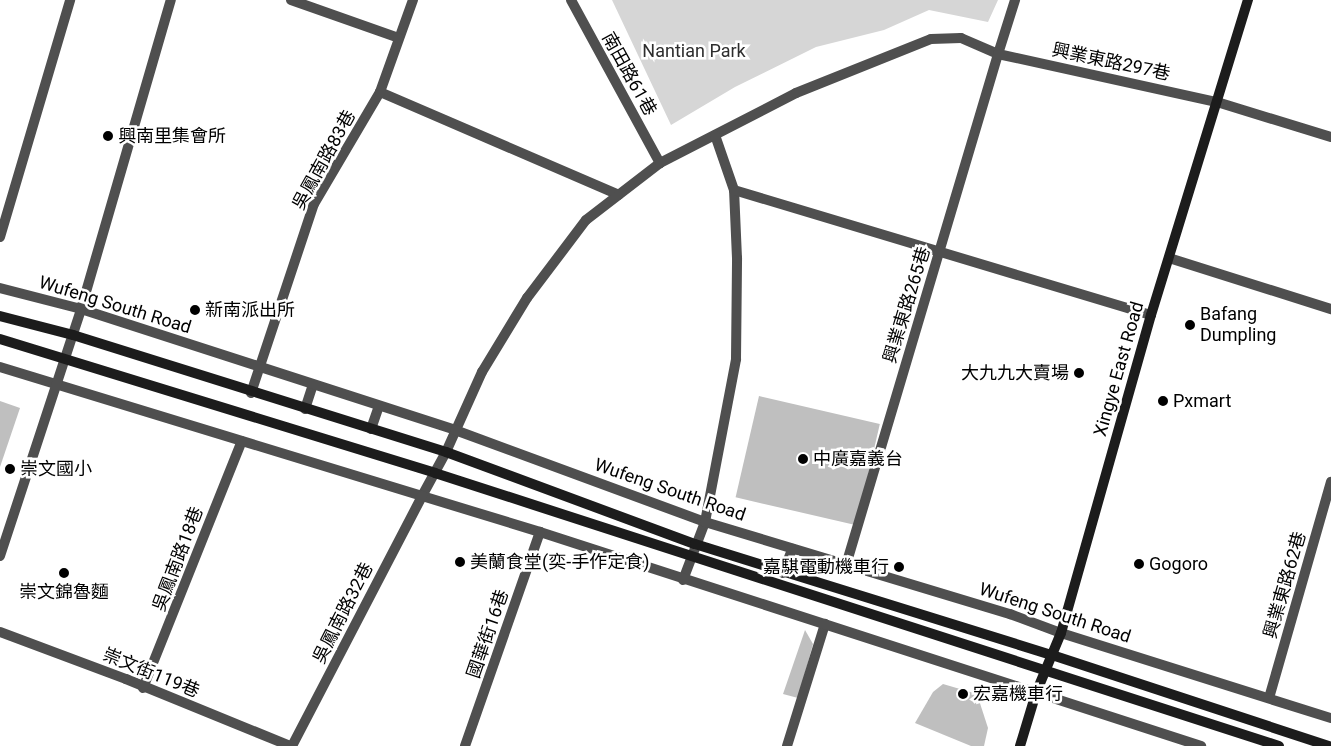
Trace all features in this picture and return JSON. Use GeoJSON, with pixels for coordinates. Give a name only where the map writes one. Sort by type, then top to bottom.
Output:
{"type":"FeatureCollection","features":[{"type":"Feature","properties":{"kind":"street"},"geometry":{"type":"LineString","coordinates":[[0,237],[70,0]]}},
{"type":"Feature","properties":{"kind":"street"},"geometry":{"type":"LineString","coordinates":[[0,556],[73,336],[171,0]]}},
{"type":"Feature","properties":{"kind":"street"},"geometry":{"type":"LineString","coordinates":[[290,0],[400,38]]}},
{"type":"Feature","properties":{"kind":"street","name":"吳鳳南路83巷"},"geometry":{"type":"LineString","coordinates":[[251,393],[314,204],[380,92],[413,0]]}},
{"type":"Feature","properties":{"kind":"street","name":"南田路61巷"},"geometry":{"type":"LineString","coordinates":[[570,0],[660,163]]}},
{"type":"Feature","properties":{"kind":"street","name":"興業東路265巷"},"geometry":{"type":"LineString","coordinates":[[846,565],[1015,0]]}},
{"type":"Feature","properties":{"kind":"street","name":"Xingye East Road"},"geometry":{"type":"LineString","coordinates":[[1020,746],[1036,693],[1061,633],[1151,315],[1248,0]]}},
{"type":"Feature","properties":{"kind":"street","name":"興業東路297巷"},"geometry":{"type":"LineString","coordinates":[[660,163],[796,93],[931,39],[961,38],[998,54],[1217,102],[1331,136]]}},
{"type":"Feature","properties":{"kind":"street"},"geometry":{"type":"LineString","coordinates":[[380,92],[618,195]]}},
{"type":"Feature","properties":{"kind":"street"},"geometry":{"type":"LineString","coordinates":[[684,580],[695,544],[705,522],[736,359],[737,258],[734,190],[715,135]]}},
{"type":"Feature","properties":{"kind":"street","name":"吳鳳南路32巷"},"geometry":{"type":"LineString","coordinates":[[291,746],[446,452],[482,372],[527,298],[586,220],[660,163]]}},
{"type":"Feature","properties":{"kind":"street"},"geometry":{"type":"LineString","coordinates":[[734,190],[941,250],[1151,315]]}},
{"type":"Feature","properties":{"kind":"street"},"geometry":{"type":"LineString","coordinates":[[1169,258],[1331,309]]}},
{"type":"Feature","properties":{"kind":"street","name":"Wufeng South Road"},"geometry":{"type":"LineString","coordinates":[[0,288],[81,309],[455,430],[705,522],[1010,614],[1061,633],[1331,718]]}},
{"type":"Feature","properties":{"kind":"street"},"geometry":{"type":"LineString","coordinates":[[0,316],[73,336],[251,393],[446,452],[695,544],[783,573],[1052,655],[1329,746]]}},
{"type":"Feature","properties":{"kind":"street"},"geometry":{"type":"LineString","coordinates":[[0,339],[435,473],[1279,746]]}},
{"type":"Feature","properties":{"kind":"street"},"geometry":{"type":"LineString","coordinates":[[0,368],[57,383],[540,532],[1201,746]]}},
{"type":"Feature","properties":{"kind":"street"},"geometry":{"type":"LineString","coordinates":[[305,409],[313,385]]}},
{"type":"Feature","properties":{"kind":"street"},"geometry":{"type":"LineString","coordinates":[[371,429],[379,406]]}},
{"type":"Feature","properties":{"kind":"street","name":"吳鳳南路18巷"},"geometry":{"type":"LineString","coordinates":[[143,688],[242,441]]}},
{"type":"Feature","properties":{"kind":"street","name":"興業東路62巷"},"geometry":{"type":"LineString","coordinates":[[1269,698],[1331,482]]}},
{"type":"Feature","properties":{"kind":"street","name":"國華街16巷"},"geometry":{"type":"LineString","coordinates":[[465,746],[540,532]]}},
{"type":"Feature","properties":{"kind":"street"},"geometry":{"type":"LineString","coordinates":[[783,573],[792,549]]}},
{"type":"Feature","properties":{"kind":"street"},"geometry":{"type":"LineString","coordinates":[[787,746],[825,624]]}},
{"type":"Feature","properties":{"kind":"street","name":"崇文街119巷"},"geometry":{"type":"LineString","coordinates":[[0,632],[126,679],[143,688],[291,746]]}},
{"type":"Feature","properties":{"kind":"green space","name":"Nantian Park"},"geometry":{"type":"Polygon","coordinates":[[[612,0],[998,0],[988,22],[929,10],[884,30],[816,47],[735,87],[671,125],[612,0]]]}},
{"type":"Feature","properties":{"kind":"building","name":"中廣嘉義台"},"geometry":{"type":"Polygon","coordinates":[[[759,396],[880,424],[856,525],[736,497],[759,396]]]}},
{"type":"Feature","properties":{"kind":"building"},"geometry":{"type":"Polygon","coordinates":[[[0,401],[20,408],[0,467],[0,401]]]}},
{"type":"Feature","properties":{"kind":"building"},"geometry":{"type":"Polygon","coordinates":[[[805,630],[813,644],[798,698],[783,694],[805,630]]]}},
{"type":"Feature","properties":{"kind":"building"},"geometry":{"type":"Polygon","coordinates":[[[943,684],[977,694],[988,728],[984,746],[971,746],[915,723],[933,692],[943,684]]]}},
{"type":"Feature","properties":{"kind":"place","name":"興南里集會所"},"geometry":{"type":"Point","coordinates":[108,136]}},
{"type":"Feature","properties":{"kind":"place","name":"新南派出所"},"geometry":{"type":"Point","coordinates":[195,310]}},
{"type":"Feature","properties":{"kind":"place","name":"Bafang Dumpling"},"geometry":{"type":"Point","coordinates":[1190,325]}},
{"type":"Feature","properties":{"kind":"place","name":"大九九大賣場"},"geometry":{"type":"Point","coordinates":[1079,373]}},
{"type":"Feature","properties":{"kind":"place","name":"Pxmart"},"geometry":{"type":"Point","coordinates":[1163,401]}},
{"type":"Feature","properties":{"kind":"place","name":"中廣嘉義台"},"geometry":{"type":"Point","coordinates":[803,459]}},
{"type":"Feature","properties":{"kind":"place","name":"崇文國小"},"geometry":{"type":"Point","coordinates":[10,469]}},
{"type":"Feature","properties":{"kind":"place","name":"美蘭食堂(奕-手作定食)"},"geometry":{"type":"Point","coordinates":[460,562]}},
{"type":"Feature","properties":{"kind":"place","name":"Gogoro"},"geometry":{"type":"Point","coordinates":[1139,564]}},
{"type":"Feature","properties":{"kind":"place","name":"嘉騏電動機車行"},"geometry":{"type":"Point","coordinates":[899,567]}},
{"type":"Feature","properties":{"kind":"place","name":"崇文錦魯麵"},"geometry":{"type":"Point","coordinates":[64,573]}},
{"type":"Feature","properties":{"kind":"place","name":"宏嘉機車行"},"geometry":{"type":"Point","coordinates":[963,694]}}]}
